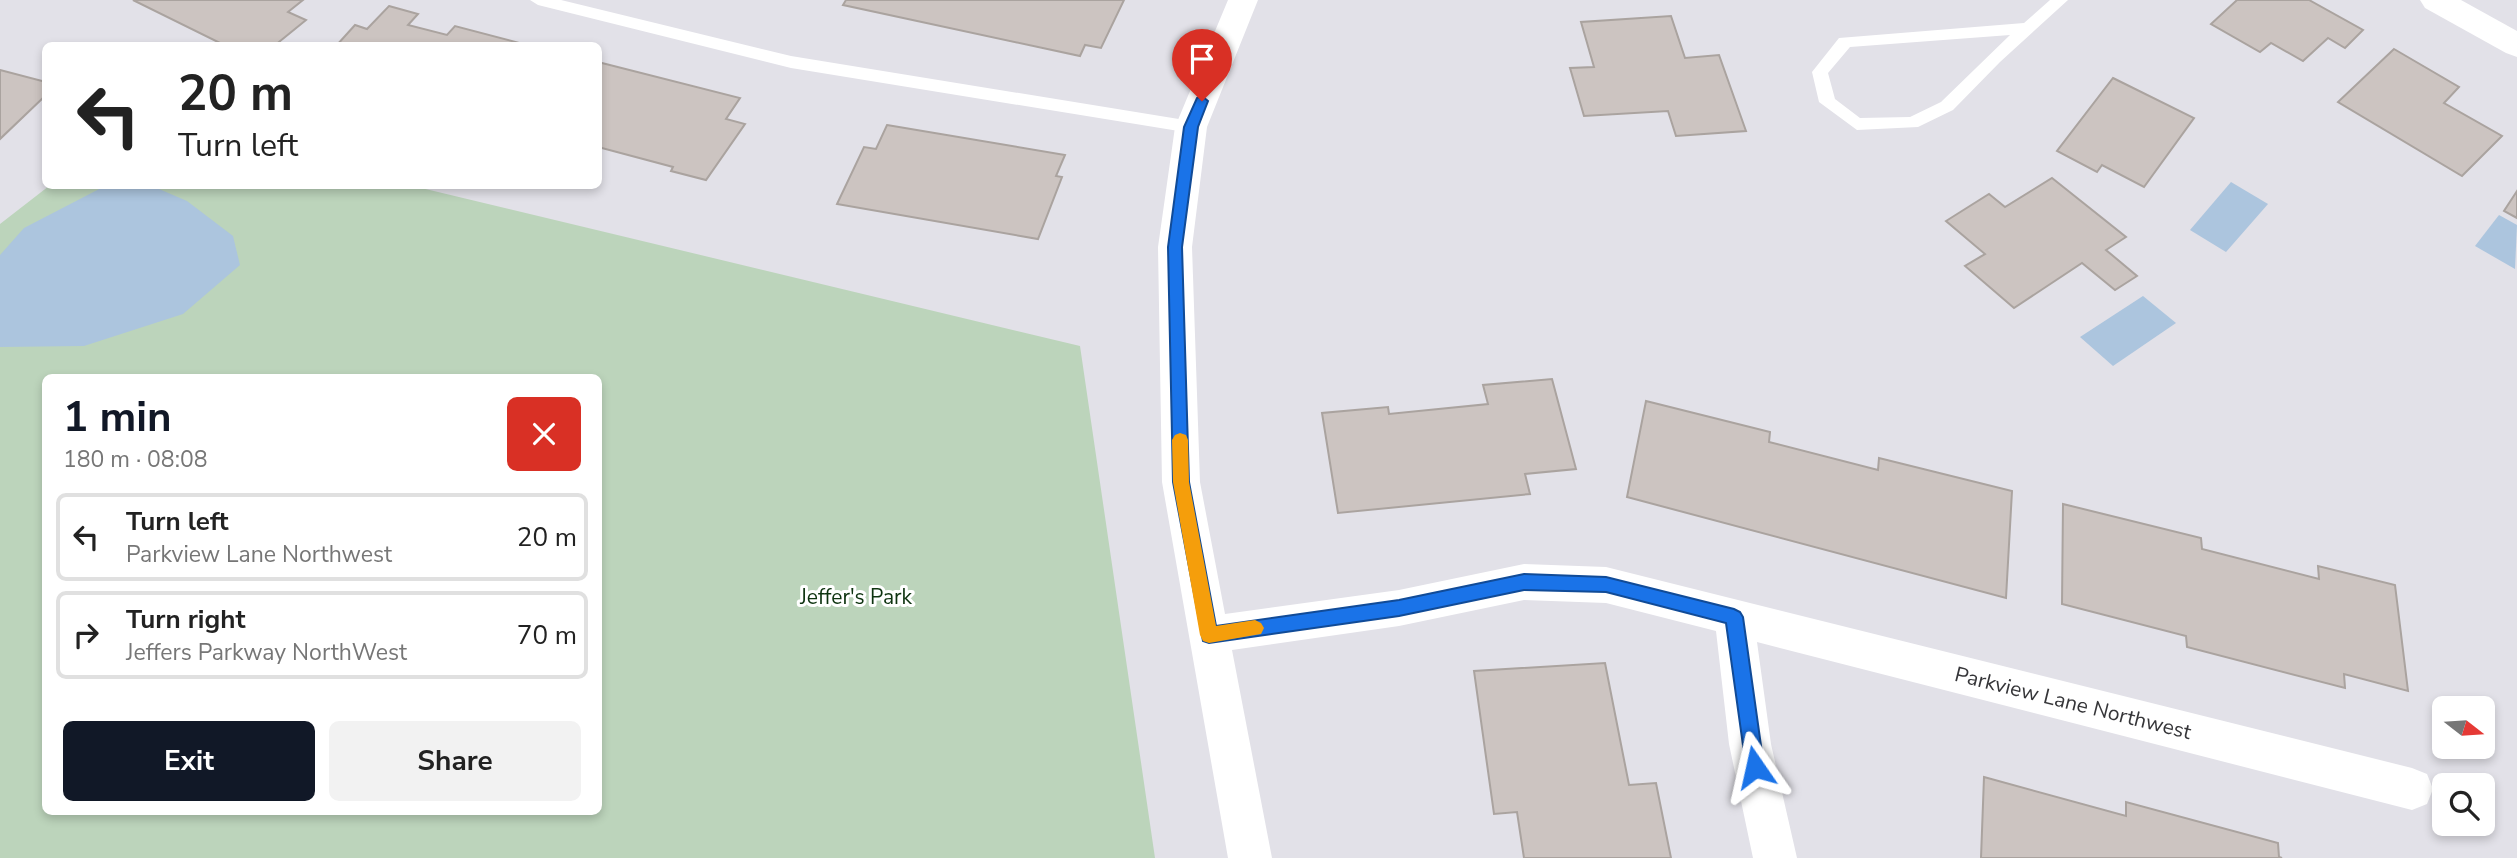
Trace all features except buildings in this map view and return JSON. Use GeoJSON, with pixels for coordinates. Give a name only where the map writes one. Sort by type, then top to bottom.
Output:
{"type":"FeatureCollection","features":[{"type":"Feature","properties":{"kind":"street"},"geometry":{"type":"LineString","coordinates":[[1243,0],[1191,127],[1175,247],[1181,482],[1250,858]]}},
{"type":"Feature","properties":{"kind":"street"},"geometry":{"type":"LineString","coordinates":[[2436,0],[2517,45]]}},
{"type":"Feature","properties":{"kind":"street","name":"Parkview Lane Northwest"},"geometry":{"type":"LineString","coordinates":[[1209,635],[1399,608],[1524,582],[1606,585],[2412,789]]}},
{"type":"Feature","properties":{"kind":"street"},"geometry":{"type":"LineString","coordinates":[[1734,617],[1750,744],[1776,858]]}},
{"type":"Feature","properties":{"kind":"lane"},"geometry":{"type":"LineString","coordinates":[[538,0],[791,62],[1191,127]]}},
{"type":"Feature","properties":{"kind":"lane"},"geometry":{"type":"LineString","coordinates":[[2028,28],[1845,42],[1820,72],[1826,102],[1857,124],[1912,123],[1947,106],[2060,0]]}},
{"type":"Feature","properties":{"kind":"green space","name":"Jeffer's Park"},"geometry":{"type":"Polygon","coordinates":[[[45,189],[426,189],[1080,346],[1155,858],[0,858],[0,224],[45,189]]]}},
{"type":"Feature","properties":{"kind":"water"},"geometry":{"type":"Polygon","coordinates":[[[2231,182],[2268,204],[2226,252],[2190,230],[2231,182]]]}},
{"type":"Feature","properties":{"kind":"water"},"geometry":{"type":"Polygon","coordinates":[[[99,189],[159,189],[187,201],[233,236],[240,265],[183,314],[84,346],[0,347],[0,255],[24,228],[99,189]]]}},
{"type":"Feature","properties":{"kind":"water"},"geometry":{"type":"Polygon","coordinates":[[[2499,215],[2517,225],[2515,269],[2475,246],[2499,215]]]}},
{"type":"Feature","properties":{"kind":"water"},"geometry":{"type":"Polygon","coordinates":[[[2143,296],[2176,323],[2113,366],[2080,337],[2143,296]]]}},
{"type":"Feature","properties":{"kind":"slow traffic"},"geometry":{"type":"LineString","coordinates":[[1180,440],[1181,482],[1209,635],[1255,628]]}},
{"type":"Feature","properties":{"kind":"route"},"geometry":{"type":"LineString","coordinates":[[1202,101],[1191,127],[1175,247],[1181,482],[1209,635],[1399,608],[1524,582],[1606,585],[1734,617],[1755,767]]}}]}
